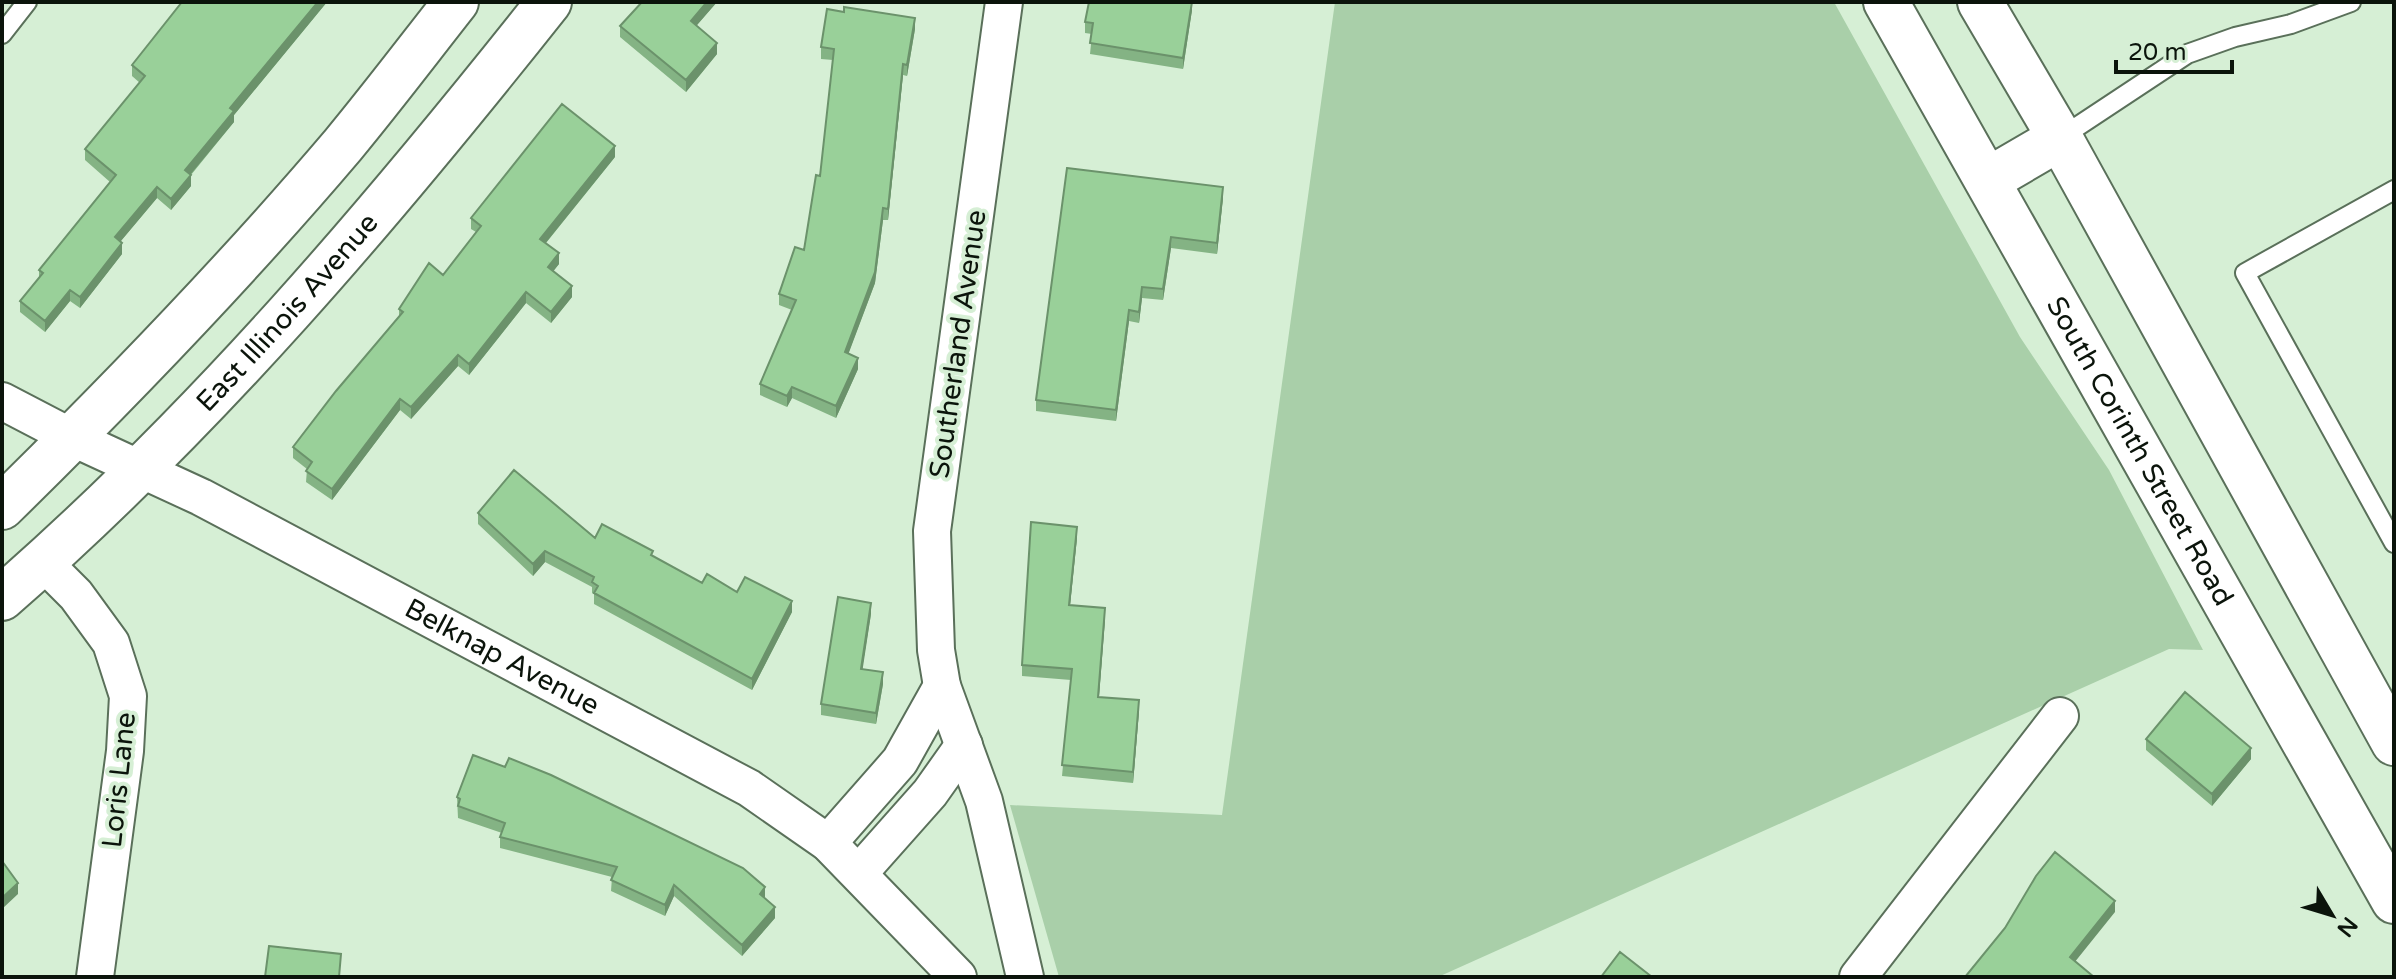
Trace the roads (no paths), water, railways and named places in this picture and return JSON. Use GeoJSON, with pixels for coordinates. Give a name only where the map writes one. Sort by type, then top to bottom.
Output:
{"type":"FeatureCollection","features":[{"type":"Feature","properties":{"kind":"main road"},"geometry":{"type":"LineString","coordinates":[[2,507],[73,438],[344,144],[456,2]]}},
{"type":"Feature","properties":{"kind":"main road","name":"East Illinois Avenue"},"geometry":{"type":"LineString","coordinates":[[2,598],[141,469],[280,326],[429,153],[549,2]]}},
{"type":"Feature","properties":{"kind":"main road","name":"South Corinth Street Road"},"geometry":{"type":"LineString","coordinates":[[1886,2],[2394,901]]}},
{"type":"Feature","properties":{"kind":"main road"},"geometry":{"type":"LineString","coordinates":[[1980,2],[2060,138],[2394,743]]}},
{"type":"Feature","properties":{"kind":"main road"},"geometry":{"type":"LineString","coordinates":[[1988,180],[2060,138]]}},
{"type":"Feature","properties":{"kind":"street","name":"Southerland Avenue"},"geometry":{"type":"LineString","coordinates":[[1004,2],[932,531],[936,650],[942,686],[984,801],[1025,977]]}},
{"type":"Feature","properties":{"kind":"street","name":"Belknap Avenue"},"geometry":{"type":"LineString","coordinates":[[2,401],[229,511],[749,788],[828,843],[956,976]]}},
{"type":"Feature","properties":{"kind":"street","name":"Loris Lane"},"geometry":{"type":"LineString","coordinates":[[43,562],[76,595],[111,643],[128,696],[125,751],[95,977]]}},
{"type":"Feature","properties":{"kind":"street"},"geometry":{"type":"LineString","coordinates":[[828,843],[900,761],[942,686]]}},
{"type":"Feature","properties":{"kind":"street"},"geometry":{"type":"LineString","coordinates":[[1858,977],[2060,716]]}},
{"type":"Feature","properties":{"kind":"street"},"geometry":{"type":"LineString","coordinates":[[859,873],[930,793],[964,745]]}},
{"type":"Feature","properties":{"kind":"lane"},"geometry":{"type":"LineString","coordinates":[[2,34],[27,2]]}},
{"type":"Feature","properties":{"kind":"lane"},"geometry":{"type":"LineString","coordinates":[[2060,138],[2187,54],[2235,37],[2291,24],[2351,2]]}},
{"type":"Feature","properties":{"kind":"lane"},"geometry":{"type":"LineString","coordinates":[[2394,190],[2245,273],[2394,543]]}}]}
